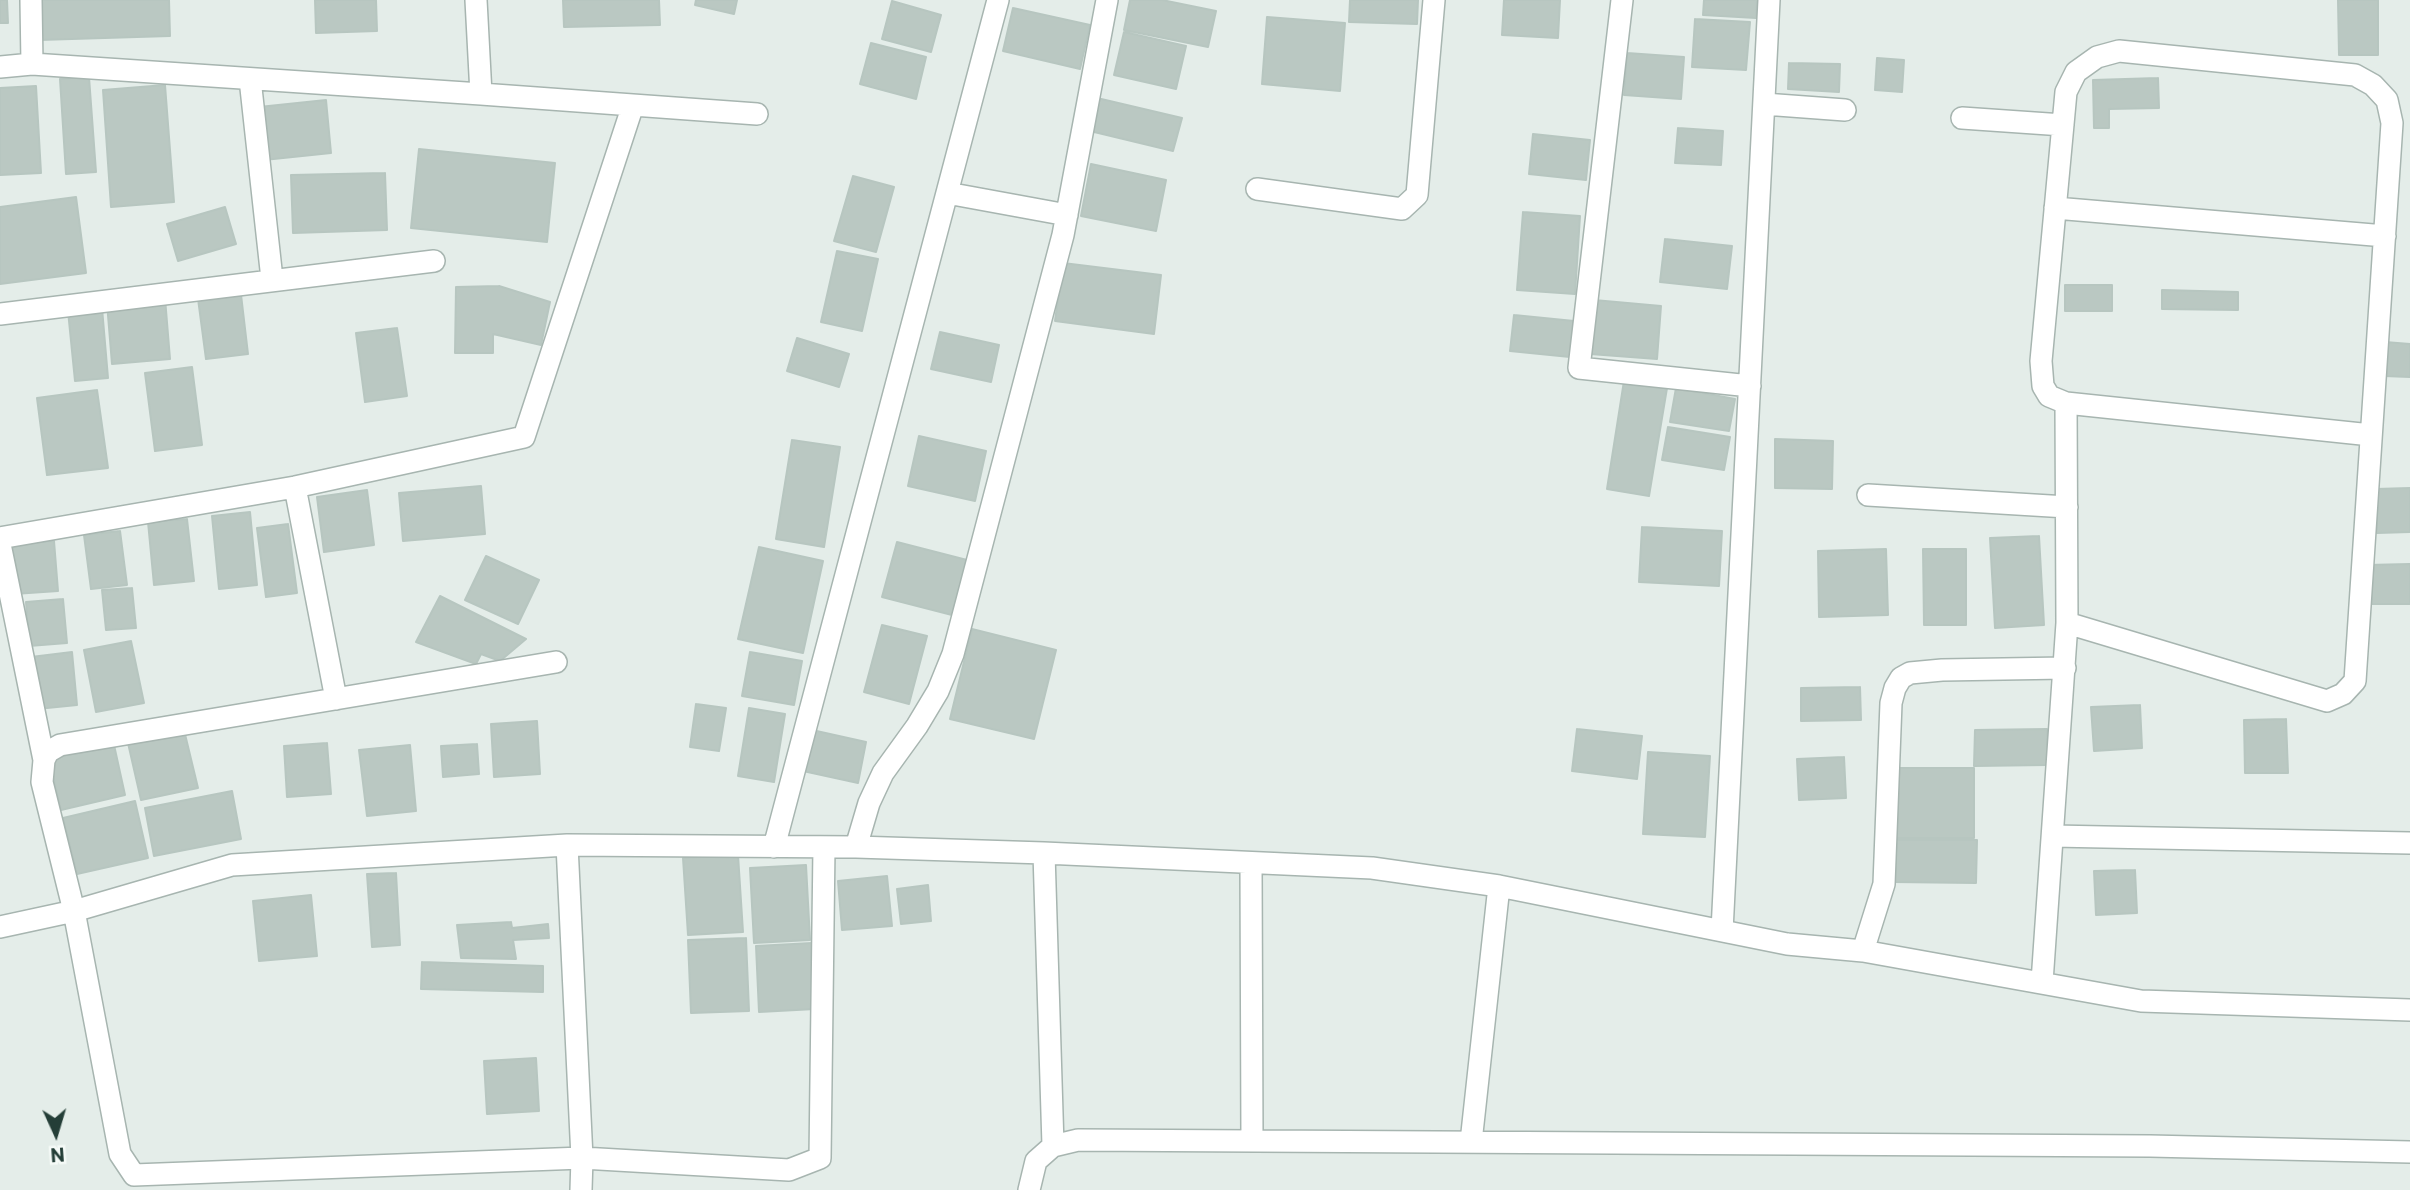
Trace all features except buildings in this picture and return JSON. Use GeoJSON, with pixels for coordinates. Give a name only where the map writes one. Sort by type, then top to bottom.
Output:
{"type":"FeatureCollection","features":[{"type":"Feature","properties":{"kind":"street"},"geometry":{"type":"LineString","coordinates":[[31,0],[32,64]]}},
{"type":"Feature","properties":{"kind":"street"},"geometry":{"type":"LineString","coordinates":[[475,0],[481,94]]}},
{"type":"Feature","properties":{"kind":"street"},"geometry":{"type":"LineString","coordinates":[[774,847],[998,0]]}},
{"type":"Feature","properties":{"kind":"street"},"geometry":{"type":"LineString","coordinates":[[856,847],[869,803],[883,773],[938,691],[953,654],[1067,215],[1107,0]]}},
{"type":"Feature","properties":{"kind":"street"},"geometry":{"type":"LineString","coordinates":[[1257,189],[1402,209],[1417,195],[1434,0]]}},
{"type":"Feature","properties":{"kind":"street"},"geometry":{"type":"LineString","coordinates":[[1622,0],[1579,368],[1750,386]]}},
{"type":"Feature","properties":{"kind":"street"},"geometry":{"type":"LineString","coordinates":[[1722,931],[1769,0]]}},
{"type":"Feature","properties":{"kind":"street"},"geometry":{"type":"LineString","coordinates":[[2067,623],[2327,701],[2343,694],[2355,681],[2392,123],[2387,100],[2373,85],[2355,75],[2119,51],[2097,57],[2076,72],[2066,92],[2041,360],[2043,386],[2049,397],[2066,402],[2371,435]]}},
{"type":"Feature","properties":{"kind":"street"},"geometry":{"type":"LineString","coordinates":[[0,67],[32,64],[758,114]]}},
{"type":"Feature","properties":{"kind":"street"},"geometry":{"type":"LineString","coordinates":[[250,79],[272,279]]}},
{"type":"Feature","properties":{"kind":"street"},"geometry":{"type":"LineString","coordinates":[[1764,104],[1845,110]]}},
{"type":"Feature","properties":{"kind":"street"},"geometry":{"type":"LineString","coordinates":[[0,538],[295,487],[524,438],[633,105]]}},
{"type":"Feature","properties":{"kind":"street"},"geometry":{"type":"LineString","coordinates":[[1962,118],[2063,125]]}},
{"type":"Feature","properties":{"kind":"street"},"geometry":{"type":"LineString","coordinates":[[947,193],[1067,215]]}},
{"type":"Feature","properties":{"kind":"street"},"geometry":{"type":"LineString","coordinates":[[2055,208],[2385,236]]}},
{"type":"Feature","properties":{"kind":"street"},"geometry":{"type":"LineString","coordinates":[[0,314],[434,261]]}},
{"type":"Feature","properties":{"kind":"street"},"geometry":{"type":"LineString","coordinates":[[2042,982],[2067,623],[2066,402]]}},
{"type":"Feature","properties":{"kind":"street"},"geometry":{"type":"LineString","coordinates":[[295,487],[336,699]]}},
{"type":"Feature","properties":{"kind":"street"},"geometry":{"type":"LineString","coordinates":[[1868,495],[2067,507]]}},
{"type":"Feature","properties":{"kind":"street"},"geometry":{"type":"LineString","coordinates":[[0,544],[44,760],[43,782],[74,911],[120,1154],[134,1175],[582,1158],[789,1170],[820,1158],[824,847]]}},
{"type":"Feature","properties":{"kind":"street"},"geometry":{"type":"LineString","coordinates":[[44,760],[48,752],[60,745],[556,662]]}},
{"type":"Feature","properties":{"kind":"street"},"geometry":{"type":"LineString","coordinates":[[1863,951],[1884,884],[1891,703],[1901,678],[1910,673],[1942,670],[2065,668]]}},
{"type":"Feature","properties":{"kind":"street"},"geometry":{"type":"LineString","coordinates":[[2053,836],[2410,843]]}},
{"type":"Feature","properties":{"kind":"street"},"geometry":{"type":"LineString","coordinates":[[567,845],[582,1158],[581,1190]]}},
{"type":"Feature","properties":{"kind":"street"},"geometry":{"type":"LineString","coordinates":[[0,927],[74,911],[232,865],[567,845],[856,847],[1044,853],[1372,868],[1499,886],[1787,944],[1863,951],[2141,1001],[2410,1010]]}},
{"type":"Feature","properties":{"kind":"street"},"geometry":{"type":"LineString","coordinates":[[1044,853],[1053,1146]]}},
{"type":"Feature","properties":{"kind":"street"},"geometry":{"type":"LineString","coordinates":[[1251,863],[1252,1141]]}},
{"type":"Feature","properties":{"kind":"street"},"geometry":{"type":"LineString","coordinates":[[1471,1142],[1499,886]]}},
{"type":"Feature","properties":{"kind":"street"},"geometry":{"type":"LineString","coordinates":[[1029,1190],[1036,1161],[1053,1146],[1078,1140],[2150,1146],[2410,1153]]}}]}
